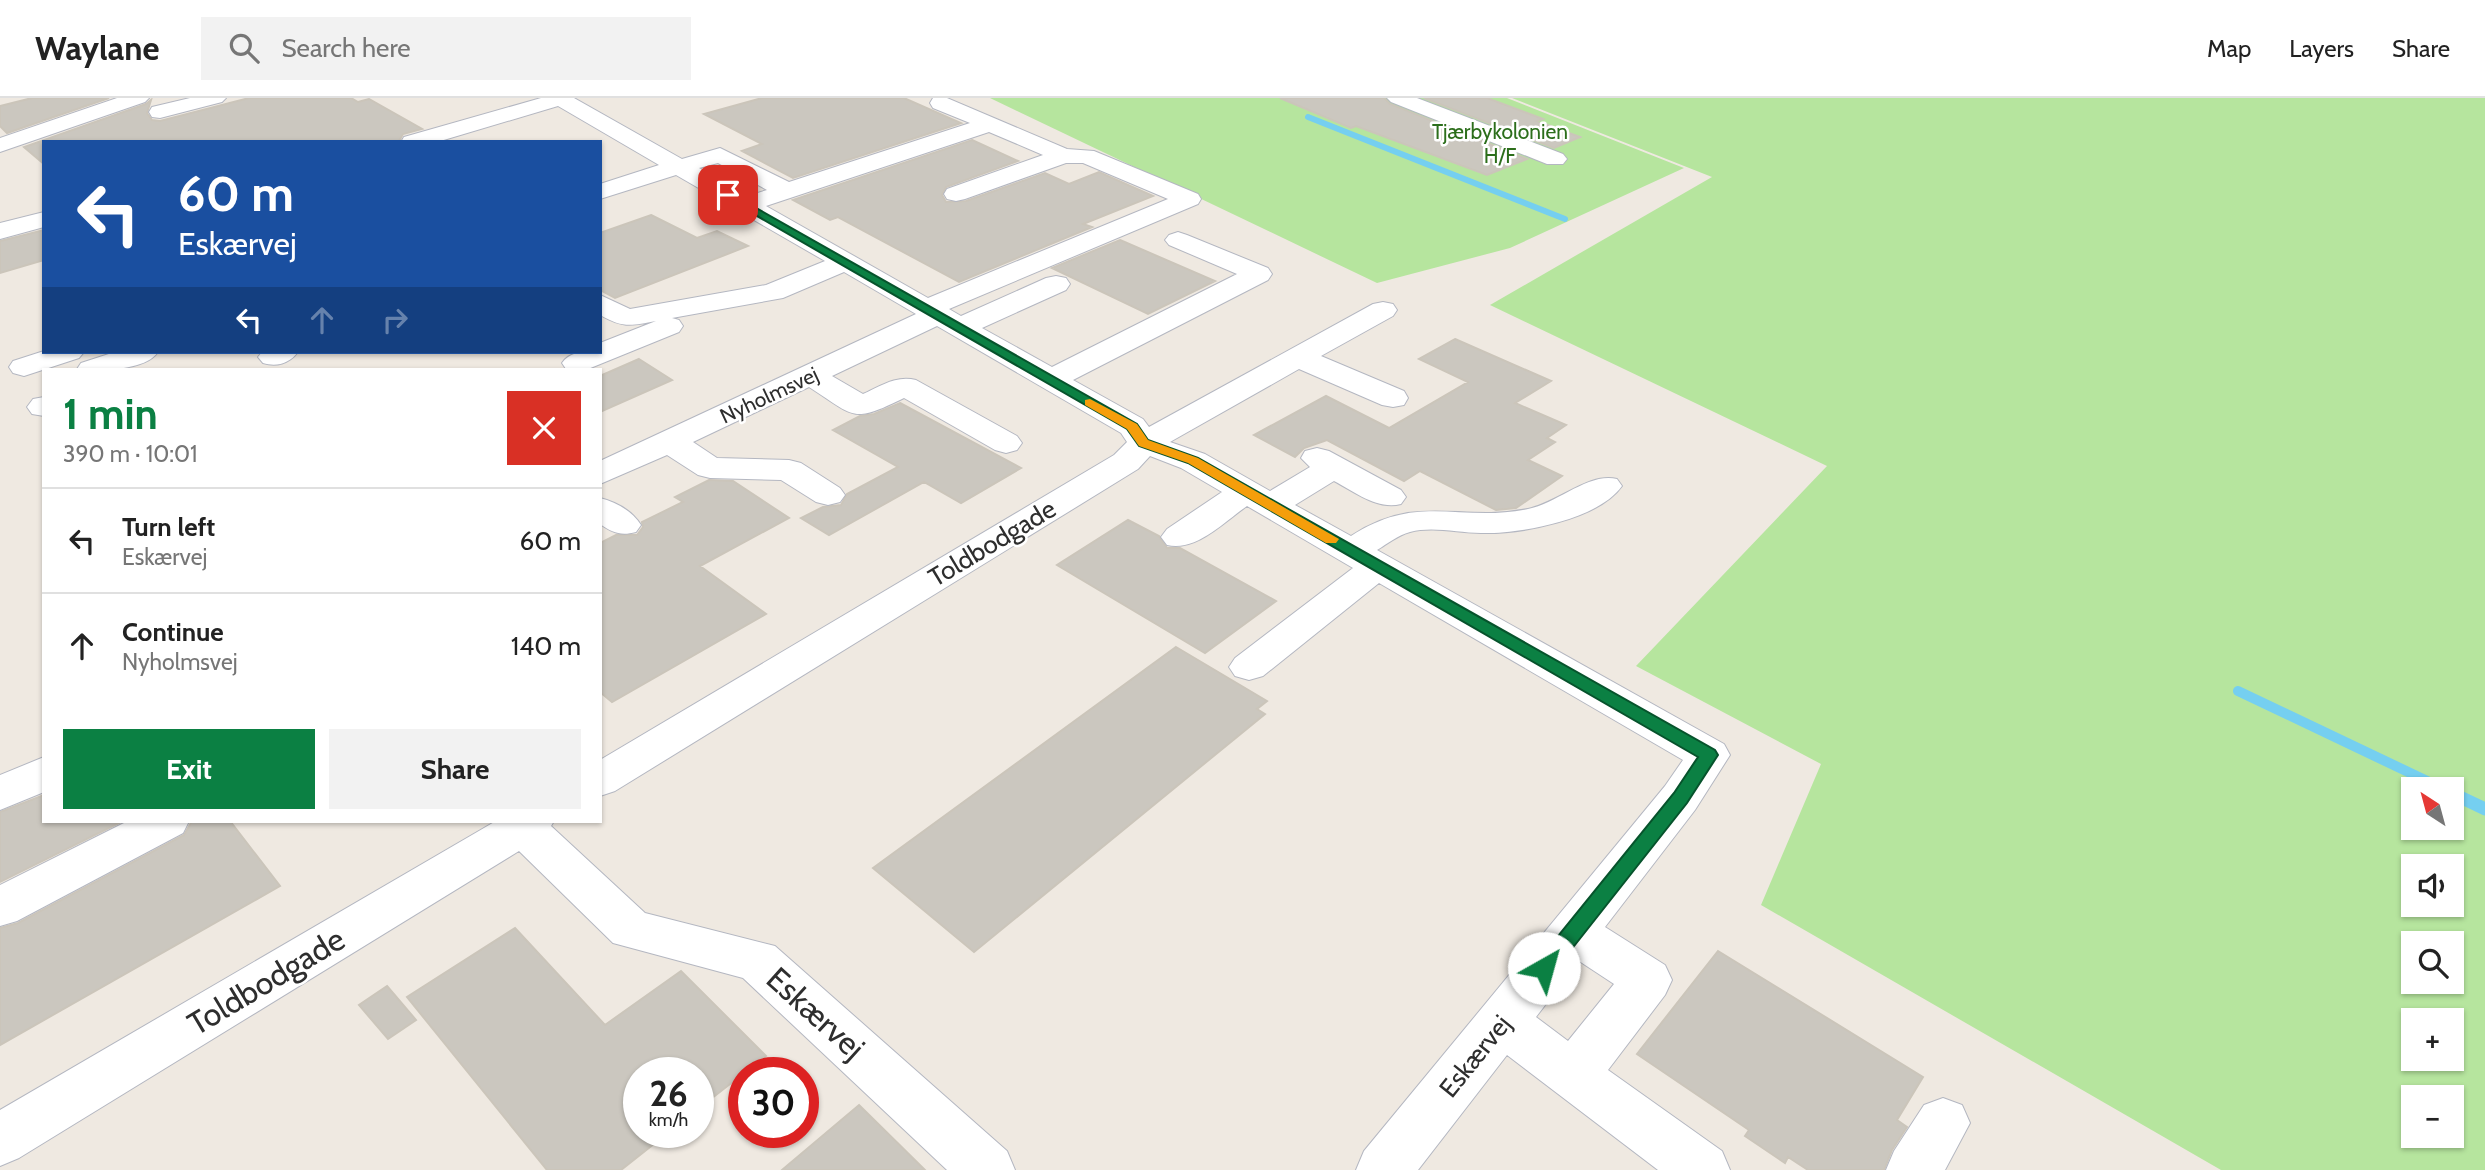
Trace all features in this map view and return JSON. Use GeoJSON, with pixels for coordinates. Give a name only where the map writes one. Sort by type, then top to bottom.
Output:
{"type":"FeatureCollection","features":[{"type":"Feature","properties":{"kind":"street"},"geometry":{"type":"LineString","coordinates":[[160,111],[215,98]]}},
{"type":"Feature","properties":{"kind":"street"},"geometry":{"type":"LineString","coordinates":[[1398,98],[1555,159]]}},
{"type":"Feature","properties":{"kind":"street"},"geometry":{"type":"LineString","coordinates":[[0,145],[126,99]]}},
{"type":"Feature","properties":{"kind":"street"},"geometry":{"type":"LineString","coordinates":[[419,140],[560,99],[1132,426],[1144,443]]}},
{"type":"Feature","properties":{"kind":"street"},"geometry":{"type":"LineString","coordinates":[[941,103],[1063,156]]}},
{"type":"Feature","properties":{"kind":"street"},"geometry":{"type":"LineString","coordinates":[[481,104],[505,116]]}},
{"type":"Feature","properties":{"kind":"street"},"geometry":{"type":"LineString","coordinates":[[557,126],[591,117]]}},
{"type":"Feature","properties":{"kind":"street"},"geometry":{"type":"LineString","coordinates":[[745,205],[990,124]]}},
{"type":"Feature","properties":{"kind":"street"},"geometry":{"type":"LineString","coordinates":[[602,192],[720,155],[760,170],[787,191]]}},
{"type":"Feature","properties":{"kind":"street"},"geometry":{"type":"LineString","coordinates":[[941,318],[1189,200],[1086,156],[1063,156],[956,194]]}},
{"type":"Feature","properties":{"kind":"street"},"geometry":{"type":"LineString","coordinates":[[710,185],[760,170]]}},
{"type":"Feature","properties":{"kind":"street"},"geometry":{"type":"LineString","coordinates":[[602,194],[625,207],[602,215]]}},
{"type":"Feature","properties":{"kind":"street"},"geometry":{"type":"LineString","coordinates":[[0,231],[42,220]]}},
{"type":"Feature","properties":{"kind":"street"},"geometry":{"type":"LineString","coordinates":[[1050,380],[1259,274],[1178,240]]}},
{"type":"Feature","properties":{"kind":"street"},"geometry":{"type":"LineString","coordinates":[[602,304],[626,318],[773,292],[845,262]]}},
{"type":"Feature","properties":{"kind":"street"},"geometry":{"type":"LineString","coordinates":[[941,318],[1056,284]]}},
{"type":"Feature","properties":{"kind":"street"},"geometry":{"type":"LineString","coordinates":[[602,353],[733,299]]}},
{"type":"Feature","properties":{"kind":"street","name":"Toldbodgade"},"geometry":{"type":"LineString","coordinates":[[602,779],[1126,462],[1144,443],[1383,310]]}},
{"type":"Feature","properties":{"kind":"street","name":"Nyholmsvej"},"geometry":{"type":"LineString","coordinates":[[602,473],[941,318]]}},
{"type":"Feature","properties":{"kind":"street"},"geometry":{"type":"LineString","coordinates":[[24,367],[63,354]]}},
{"type":"Feature","properties":{"kind":"street"},"geometry":{"type":"LineString","coordinates":[[95,368],[136,354]]}},
{"type":"Feature","properties":{"kind":"street"},"geometry":{"type":"LineString","coordinates":[[577,363],[599,354]]}},
{"type":"Feature","properties":{"kind":"street"},"geometry":{"type":"LineString","coordinates":[[1297,358],[1335,371],[1393,398]]}},
{"type":"Feature","properties":{"kind":"street"},"geometry":{"type":"LineString","coordinates":[[810,376],[862,407],[905,386],[1006,443]]}},
{"type":"Feature","properties":{"kind":"street"},"geometry":{"type":"LineString","coordinates":[[670,442],[710,468],[789,470],[828,495]]}},
{"type":"Feature","properties":{"kind":"street","name":"Eskærvej"},"geometry":{"type":"LineString","coordinates":[[1144,443],[1193,461],[1709,755],[1680,798],[1384,1170]]}},
{"type":"Feature","properties":{"kind":"street"},"geometry":{"type":"LineString","coordinates":[[1179,537],[1325,462],[1389,497]]}},
{"type":"Feature","properties":{"kind":"street"},"geometry":{"type":"LineString","coordinates":[[1249,667],[1365,559],[1388,528],[1406,522],[1427,520],[1505,523],[1529,520],[1572,506],[1605,486]]}},
{"type":"Feature","properties":{"kind":"street"},"geometry":{"type":"LineString","coordinates":[[0,794],[42,775]]}},
{"type":"Feature","properties":{"kind":"street"},"geometry":{"type":"LineString","coordinates":[[0,907],[163,823]]}},
{"type":"Feature","properties":{"kind":"street","name":"Toldbodgade"},"geometry":{"type":"LineString","coordinates":[[0,1140],[528,824]]}},
{"type":"Feature","properties":{"kind":"street","name":"Eskærvej"},"geometry":{"type":"LineString","coordinates":[[528,824],[630,929],[758,961],[987,1170]]}},
{"type":"Feature","properties":{"kind":"street"},"geometry":{"type":"LineString","coordinates":[[1573,932],[1647,980],[1573,1075]]}},
{"type":"Feature","properties":{"kind":"street"},"geometry":{"type":"LineString","coordinates":[[1502,1022],[1702,1170]]}},
{"type":"Feature","properties":{"kind":"street"},"geometry":{"type":"LineString","coordinates":[[1914,1170],[1943,1123]]}},
{"type":"Feature","properties":{"kind":"green space","name":"Tjærbykolonien H/F"},"geometry":{"type":"Polygon","coordinates":[[[990,98],[1507,98],[1684,168],[1510,248],[1377,283],[990,98]]]}},
{"type":"Feature","properties":{"kind":"green space"},"geometry":{"type":"Polygon","coordinates":[[[1512,98],[2485,98],[2485,1170],[2221,1170],[1761,905],[1821,764],[1636,666],[1827,466],[1490,305],[1712,177],[1512,98]]]}},
{"type":"Feature","properties":{"kind":"building"},"geometry":{"type":"Polygon","coordinates":[[[32,98],[109,98],[7,133],[0,126],[0,106],[32,98]]]}},
{"type":"Feature","properties":{"kind":"building"},"geometry":{"type":"Polygon","coordinates":[[[249,98],[351,98],[358,102],[369,99],[422,129],[403,134],[400,140],[44,140],[151,100],[147,113],[152,120],[160,121],[249,98]]]}},
{"type":"Feature","properties":{"kind":"building"},"geometry":{"type":"Polygon","coordinates":[[[762,98],[904,98],[961,123],[793,178],[742,151],[762,144],[704,114],[762,98]]]}},
{"type":"Feature","properties":{"kind":"building"},"geometry":{"type":"Polygon","coordinates":[[[1280,98],[1384,98],[1390,104],[1527,159],[1487,175],[1356,126],[1351,128],[1280,98]]]}},
{"type":"Feature","properties":{"kind":"building"},"geometry":{"type":"Polygon","coordinates":[[[1424,98],[1487,98],[1543,119],[1537,121],[1580,137],[1554,148],[1424,98]]]}},
{"type":"Feature","properties":{"kind":"building"},"geometry":{"type":"Polygon","coordinates":[[[972,140],[1018,161],[946,187],[942,195],[946,202],[966,201],[1045,173],[1069,184],[1099,172],[1153,196],[1083,224],[1092,227],[959,282],[838,217],[830,220],[793,200],[972,140]]]}},
{"type":"Feature","properties":{"kind":"building"},"geometry":{"type":"Polygon","coordinates":[[[42,141],[42,162],[24,147],[42,141]]]}},
{"type":"Feature","properties":{"kind":"building"},"geometry":{"type":"Polygon","coordinates":[[[651,215],[697,238],[717,231],[748,246],[615,298],[602,291],[602,232],[651,215]]]}},
{"type":"Feature","properties":{"kind":"building"},"geometry":{"type":"Polygon","coordinates":[[[42,230],[42,261],[0,273],[0,241],[42,230]]]}},
{"type":"Feature","properties":{"kind":"building"},"geometry":{"type":"Polygon","coordinates":[[[1120,240],[1215,281],[1148,314],[1052,268],[1120,240]]]}},
{"type":"Feature","properties":{"kind":"building"},"geometry":{"type":"Polygon","coordinates":[[[1455,339],[1551,381],[1515,403],[1566,425],[1547,438],[1555,442],[1528,460],[1562,476],[1516,508],[1496,510],[1420,471],[1404,481],[1327,440],[1304,448],[1295,457],[1254,435],[1326,396],[1389,428],[1468,382],[1419,359],[1455,339]]]}},
{"type":"Feature","properties":{"kind":"building"},"geometry":{"type":"Polygon","coordinates":[[[639,359],[672,380],[602,411],[602,375],[639,359]]]}},
{"type":"Feature","properties":{"kind":"building"},"geometry":{"type":"Polygon","coordinates":[[[900,403],[1021,468],[961,503],[924,482],[829,535],[801,518],[823,507],[841,505],[847,494],[898,467],[833,430],[860,416],[874,414],[900,403]]]}},
{"type":"Feature","properties":{"kind":"building"},"geometry":{"type":"Polygon","coordinates":[[[709,480],[733,481],[789,518],[700,566],[766,614],[612,702],[602,694],[602,542],[616,535],[637,535],[643,527],[642,522],[683,502],[675,497],[709,480]]]}},
{"type":"Feature","properties":{"kind":"building"},"geometry":{"type":"Polygon","coordinates":[[[1128,520],[1159,536],[1167,548],[1180,548],[1276,601],[1205,653],[1057,565],[1128,520]]]}},
{"type":"Feature","properties":{"kind":"building"},"geometry":{"type":"Polygon","coordinates":[[[1176,647],[1267,701],[1257,709],[1265,714],[974,952],[873,868],[1176,647]]]}},
{"type":"Feature","properties":{"kind":"building"},"geometry":{"type":"Polygon","coordinates":[[[42,796],[42,823],[119,823],[0,882],[0,812],[42,796]]]}},
{"type":"Feature","properties":{"kind":"building"},"geometry":{"type":"Polygon","coordinates":[[[191,823],[232,823],[280,886],[0,1045],[0,928],[18,923],[184,835],[191,823]]]}},
{"type":"Feature","properties":{"kind":"building"},"geometry":{"type":"Polygon","coordinates":[[[515,928],[605,1025],[681,971],[766,1056],[728,1057],[728,1086],[714,1097],[714,1057],[623,1057],[623,1148],[649,1148],[621,1170],[547,1170],[407,997],[515,928]]]}},
{"type":"Feature","properties":{"kind":"building"},"geometry":{"type":"Polygon","coordinates":[[[1718,951],[1923,1077],[1897,1120],[1907,1127],[1892,1150],[1884,1170],[1808,1170],[1788,1157],[1785,1163],[1745,1136],[1749,1130],[1637,1054],[1718,951]]]}},
{"type":"Feature","properties":{"kind":"building"},"geometry":{"type":"Polygon","coordinates":[[[387,986],[416,1020],[388,1039],[359,1005],[387,986]]]}},
{"type":"Feature","properties":{"kind":"building"},"geometry":{"type":"Polygon","coordinates":[[[859,1105],[925,1170],[782,1170],[808,1148],[819,1148],[819,1139],[859,1105]]]}},
{"type":"Feature","properties":{"kind":"waterway"},"geometry":{"type":"LineString","coordinates":[[1308,117],[1565,219]]}},
{"type":"Feature","properties":{"kind":"waterway"},"geometry":{"type":"LineString","coordinates":[[2238,691],[2419,777]]}},
{"type":"Feature","properties":{"kind":"waterway"},"geometry":{"type":"LineString","coordinates":[[2464,799],[2485,809]]}},
{"type":"Feature","properties":{"kind":"slow traffic"},"geometry":{"type":"LineString","coordinates":[[1090,402],[1132,426],[1144,443],[1193,461],[1331,539]]}},
{"type":"Feature","properties":{"kind":"route"},"geometry":{"type":"LineString","coordinates":[[728,195],[1132,426],[1144,443],[1193,461],[1709,755],[1680,798],[1544,968]]}}]}
